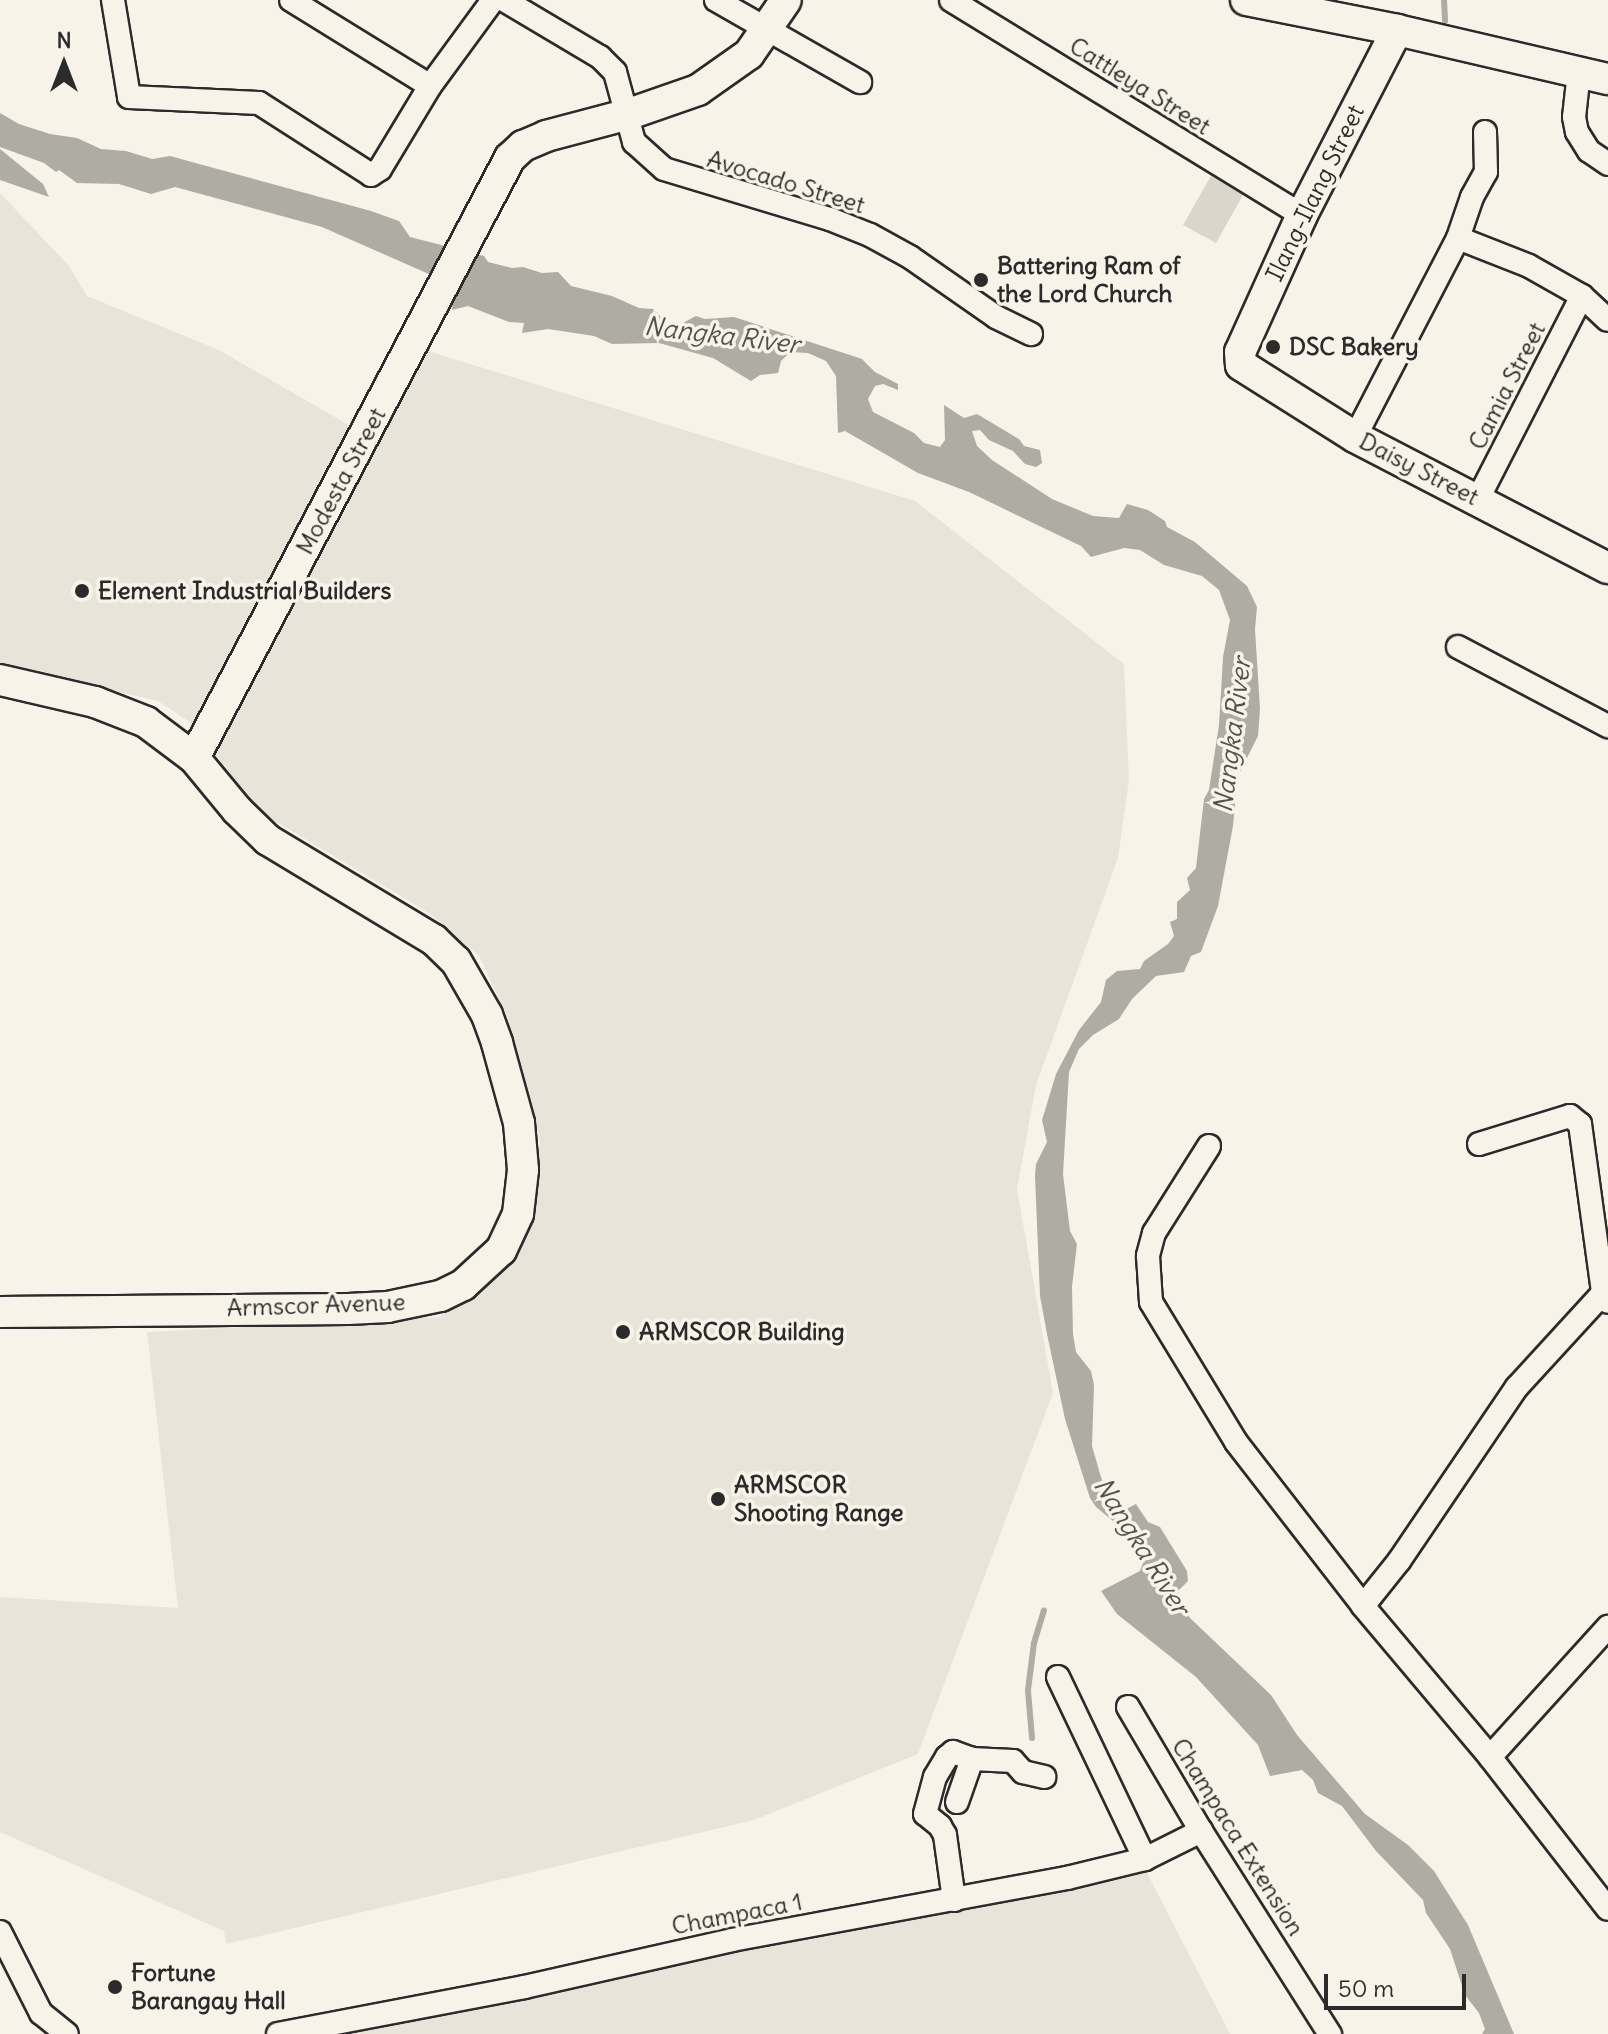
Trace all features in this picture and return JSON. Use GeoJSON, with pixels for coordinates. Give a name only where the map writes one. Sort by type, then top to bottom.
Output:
{"type":"FeatureCollection","features":[{"type":"Feature","properties":{"kind":"main road","name":"Modesta Street"},"geometry":{"type":"LineString","coordinates":[[194,758],[500,174],[523,146],[546,136],[629,114],[698,90],[749,54],[786,0]]}},
{"type":"Feature","properties":{"kind":"main road"},"geometry":{"type":"LineString","coordinates":[[1246,0],[1397,30],[1608,79]]}},
{"type":"Feature","properties":{"kind":"main road","name":"Ilang-Ilang Street"},"geometry":{"type":"LineString","coordinates":[[1239,359],[1302,215],[1397,30]]}},
{"type":"Feature","properties":{"kind":"main road","name":"Daisy Street"},"geometry":{"type":"LineString","coordinates":[[1239,359],[1241,365],[1355,437],[1608,568]]}},
{"type":"Feature","properties":{"kind":"main road","name":"Armscor Avenue"},"geometry":{"type":"LineString","coordinates":[[0,680],[49,689],[121,711],[173,739],[268,840],[434,940],[456,961],[487,1015],[519,1123],[523,1170],[518,1214],[501,1250],[463,1285],[416,1302],[348,1309],[0,1312]]}},
{"type":"Feature","properties":{"kind":"street"},"geometry":{"type":"LineString","coordinates":[[291,0],[430,86]]}},
{"type":"Feature","properties":{"kind":"street"},"geometry":{"type":"LineString","coordinates":[[117,1],[129,97],[259,103],[363,173],[371,175],[380,169],[430,86],[493,0]]}},
{"type":"Feature","properties":{"kind":"street","name":"Avocado Street"},"geometry":{"type":"LineString","coordinates":[[504,0],[600,57],[615,72],[629,114],[634,142],[664,169],[830,219],[870,235],[910,257],[996,317],[1031,334]]}},
{"type":"Feature","properties":{"kind":"street"},"geometry":{"type":"LineString","coordinates":[[716,0],[860,82]]}},
{"type":"Feature","properties":{"kind":"street","name":"Cattleya Street"},"geometry":{"type":"LineString","coordinates":[[951,0],[1302,215]]}},
{"type":"Feature","properties":{"kind":"street"},"geometry":{"type":"LineString","coordinates":[[1579,72],[1574,117],[1577,132],[1589,151],[1608,164]]}},
{"type":"Feature","properties":{"kind":"street"},"geometry":{"type":"LineString","coordinates":[[1355,437],[1458,238],[1472,197],[1486,172],[1485,132]]}},
{"type":"Feature","properties":{"kind":"street"},"geometry":{"type":"LineString","coordinates":[[1458,238],[1529,266],[1582,296],[1608,320]]}},
{"type":"Feature","properties":{"kind":"street","name":"Camia Street"},"geometry":{"type":"LineString","coordinates":[[1478,499],[1582,296]]}},
{"type":"Feature","properties":{"kind":"street"},"geometry":{"type":"LineString","coordinates":[[1458,647],[1608,726]]}},
{"type":"Feature","properties":{"kind":"street"},"geometry":{"type":"LineString","coordinates":[[1363,1606],[1399,1561],[1517,1387],[1606,1298],[1589,1175],[1580,1124],[1576,1119],[1570,1116],[1479,1144]]}},
{"type":"Feature","properties":{"kind":"street"},"geometry":{"type":"LineString","coordinates":[[1209,1146],[1154,1233],[1148,1256],[1151,1302],[1236,1442],[1363,1606],[1490,1757],[1608,1909]]}},
{"type":"Feature","properties":{"kind":"street"},"geometry":{"type":"LineString","coordinates":[[1490,1757],[1608,1627]]}},
{"type":"Feature","properties":{"kind":"street"},"geometry":{"type":"LineString","coordinates":[[1058,1677],[1145,1859]]}},
{"type":"Feature","properties":{"kind":"street","name":"Champaca Extension"},"geometry":{"type":"LineString","coordinates":[[1128,1707],[1201,1831],[1330,2034]]}},
{"type":"Feature","properties":{"kind":"street"},"geometry":{"type":"LineString","coordinates":[[954,1900],[945,1835],[925,1814],[935,1777],[950,1754],[972,1759],[1013,1761],[1023,1772],[1044,1777]]}},
{"type":"Feature","properties":{"kind":"street"},"geometry":{"type":"LineString","coordinates":[[957,1802],[972,1759]]}},
{"type":"Feature","properties":{"kind":"street","name":"Champaca 1"},"geometry":{"type":"LineString","coordinates":[[278,2034],[524,1987],[732,1940],[954,1900],[1145,1859],[1201,1831]]}},
{"type":"Feature","properties":{"kind":"street"},"geometry":{"type":"LineString","coordinates":[[0,1932],[41,2013],[67,2034]]}},
{"type":"Feature","properties":{"kind":"shaded area"},"geometry":{"type":"Polygon","coordinates":[[[1211,176],[1243,195],[1216,243],[1183,225],[1211,176]]]}},
{"type":"Feature","properties":{"kind":"shaded area"},"geometry":{"type":"Polygon","coordinates":[[[0,193],[69,266],[87,296],[219,350],[354,428],[196,726],[158,701],[0,664],[0,193]]]}},
{"type":"Feature","properties":{"kind":"shaded area"},"geometry":{"type":"Polygon","coordinates":[[[428,351],[915,501],[1124,664],[1129,780],[1118,858],[1036,1085],[1017,1189],[1053,1393],[918,1754],[754,1820],[226,1944],[224,1931],[0,1832],[0,1597],[178,1608],[147,1332],[439,1317],[474,1293],[534,1184],[540,1141],[507,1015],[479,956],[429,913],[258,811],[215,753],[428,351]]]}},
{"type":"Feature","properties":{"kind":"shaded area"},"geometry":{"type":"Polygon","coordinates":[[[1146,1871],[1230,2034],[340,2034],[736,1952],[1146,1871]]]}},
{"type":"Feature","properties":{"kind":"water","name":"Nangka River"},"geometry":{"type":"Polygon","coordinates":[[[0,113],[19,124],[50,134],[77,138],[101,149],[126,151],[152,159],[170,156],[371,211],[399,221],[410,237],[484,256],[488,262],[512,268],[558,272],[571,286],[612,296],[639,308],[653,309],[664,320],[661,324],[677,326],[696,316],[705,319],[734,317],[862,359],[875,372],[898,384],[898,390],[883,384],[875,386],[868,399],[873,412],[914,433],[924,443],[940,447],[945,440],[944,405],[964,418],[977,414],[1019,439],[1024,446],[1040,450],[1042,463],[1036,467],[1025,464],[1013,451],[989,440],[980,430],[972,431],[977,446],[992,460],[1052,499],[1093,516],[1119,518],[1127,504],[1148,510],[1165,521],[1167,527],[1195,542],[1247,586],[1257,607],[1258,736],[1240,772],[1233,772],[1231,785],[1236,794],[1233,826],[1218,906],[1201,952],[1191,956],[1184,972],[1156,976],[1132,999],[1119,1019],[1093,1035],[1079,1049],[1069,1072],[1063,1174],[1070,1231],[1077,1244],[1072,1287],[1073,1334],[1076,1352],[1091,1371],[1094,1385],[1092,1446],[1105,1491],[1124,1510],[1136,1504],[1148,1522],[1160,1527],[1187,1571],[1188,1581],[1178,1591],[1190,1618],[1271,1695],[1297,1735],[1365,1814],[1408,1845],[1434,1871],[1468,1925],[1514,2034],[1482,2034],[1485,2029],[1479,2013],[1465,1995],[1450,1949],[1426,1913],[1423,1900],[1376,1851],[1342,1806],[1318,1793],[1313,1780],[1302,1770],[1270,1776],[1258,1745],[1196,1677],[1117,1614],[1101,1591],[1140,1571],[1145,1557],[1135,1539],[1096,1507],[1090,1498],[1065,1419],[1047,1334],[1040,1296],[1035,1176],[1036,1164],[1047,1142],[1042,1120],[1056,1074],[1079,1030],[1101,1002],[1106,980],[1117,971],[1140,969],[1144,961],[1168,944],[1174,936],[1170,922],[1177,919],[1177,902],[1190,890],[1187,878],[1196,868],[1204,799],[1209,790],[1219,725],[1223,657],[1230,620],[1219,590],[1202,576],[1164,565],[1140,550],[1124,548],[1091,557],[1081,546],[969,492],[918,473],[845,431],[838,433],[836,376],[826,361],[808,353],[790,352],[781,361],[778,373],[760,375],[751,381],[713,358],[659,343],[612,344],[594,336],[548,329],[522,333],[524,323],[509,322],[468,306],[452,310],[453,292],[438,278],[322,227],[175,187],[151,194],[119,184],[77,183],[59,170],[56,172],[44,163],[0,147],[0,113]]]}},
{"type":"Feature","properties":{"kind":"water"},"geometry":{"type":"Polygon","coordinates":[[[0,149],[43,184],[49,197],[0,180],[0,149]]]}},
{"type":"Feature","properties":{"kind":"waterway"},"geometry":{"type":"LineString","coordinates":[[1444,0],[1445,21]]}},
{"type":"Feature","properties":{"kind":"waterway"},"geometry":{"type":"LineString","coordinates":[[1032,1738],[1028,1690],[1034,1643],[1044,1610]]}},
{"type":"Feature","properties":{"kind":"place","name":"Battering Ram of the Lord Church"},"geometry":{"type":"Point","coordinates":[981,280]}},
{"type":"Feature","properties":{"kind":"place","name":"DSC Bakery"},"geometry":{"type":"Point","coordinates":[1273,347]}},
{"type":"Feature","properties":{"kind":"place","name":"Element Industrial Builders"},"geometry":{"type":"Point","coordinates":[82,591]}},
{"type":"Feature","properties":{"kind":"place","name":"ARMSCOR Building"},"geometry":{"type":"Point","coordinates":[623,1332]}},
{"type":"Feature","properties":{"kind":"place","name":"ARMSCOR Shooting Range"},"geometry":{"type":"Point","coordinates":[718,1499]}},
{"type":"Feature","properties":{"kind":"place","name":"Fortune Barangay Hall"},"geometry":{"type":"Point","coordinates":[115,1987]}}]}
